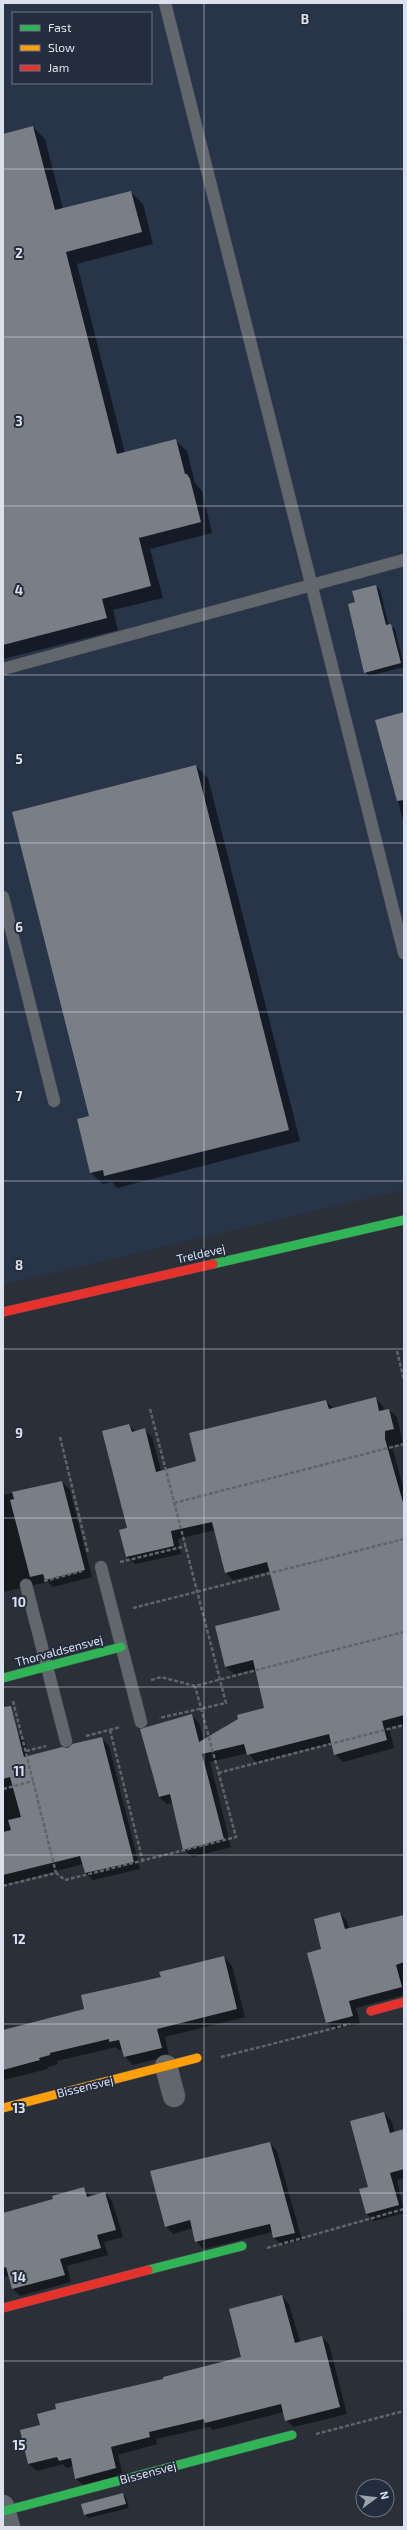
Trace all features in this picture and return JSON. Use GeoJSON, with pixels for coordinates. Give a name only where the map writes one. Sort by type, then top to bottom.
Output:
{"type":"FeatureCollection","features":[{"type":"Feature","properties":{"kind":"street","name":"Treldevej"},"geometry":{"type":"LineString","coordinates":[[3,1312],[404,1220]]}},
{"type":"Feature","properties":{"kind":"street","name":"Thorvaldsensvej"},"geometry":{"type":"LineString","coordinates":[[5,1678],[121,1647]]}},
{"type":"Feature","properties":{"kind":"street"},"geometry":{"type":"LineString","coordinates":[[371,2011],[404,2002]]}},
{"type":"Feature","properties":{"kind":"street","name":"Bissensvej"},"geometry":{"type":"LineString","coordinates":[[3,2108],[197,2058]]}},
{"type":"Feature","properties":{"kind":"street"},"geometry":{"type":"LineString","coordinates":[[166,2066],[174,2096]]}},
{"type":"Feature","properties":{"kind":"street"},"geometry":{"type":"LineString","coordinates":[[3,2308],[242,2246]]}},
{"type":"Feature","properties":{"kind":"street","name":"Bissensvej"},"geometry":{"type":"LineString","coordinates":[[5,2515],[292,2435]]}},
{"type":"Feature","properties":{"kind":"lane"},"geometry":{"type":"LineString","coordinates":[[165,3],[404,953]]}},
{"type":"Feature","properties":{"kind":"lane"},"geometry":{"type":"LineString","coordinates":[[3,669],[404,560]]}},
{"type":"Feature","properties":{"kind":"lane"},"geometry":{"type":"LineString","coordinates":[[3,897],[54,1101]]}},
{"type":"Feature","properties":{"kind":"lane"},"geometry":{"type":"LineString","coordinates":[[96,1564],[113,1613],[141,1722]]}},
{"type":"Feature","properties":{"kind":"lane"},"geometry":{"type":"LineString","coordinates":[[26,1585],[66,1741]]}},
{"type":"Feature","properties":{"kind":"path"},"geometry":{"type":"LineString","coordinates":[[397,1351],[404,1380]]}},
{"type":"Feature","properties":{"kind":"path"},"geometry":{"type":"LineString","coordinates":[[150,1409],[226,1702]]}},
{"type":"Feature","properties":{"kind":"path"},"geometry":{"type":"LineString","coordinates":[[60,1437],[96,1564]]}},
{"type":"Feature","properties":{"kind":"path"},"geometry":{"type":"LineString","coordinates":[[174,1502],[404,1444]]}},
{"type":"Feature","properties":{"kind":"path"},"geometry":{"type":"LineString","coordinates":[[113,1613],[404,1539]]}},
{"type":"Feature","properties":{"kind":"path"},"geometry":{"type":"LineString","coordinates":[[131,1685],[161,1677],[195,1686],[404,1632]]}},
{"type":"Feature","properties":{"kind":"path"},"geometry":{"type":"LineString","coordinates":[[5,1678],[56,1873],[65,1880],[143,1862],[236,1837],[195,1686]]}},
{"type":"Feature","properties":{"kind":"path"},"geometry":{"type":"LineString","coordinates":[[218,1773],[404,1725]]}},
{"type":"Feature","properties":{"kind":"path"},"geometry":{"type":"LineString","coordinates":[[110,1730],[143,1862]]}},
{"type":"Feature","properties":{"kind":"path"},"geometry":{"type":"LineString","coordinates":[[3,1789],[33,1781]]}},
{"type":"Feature","properties":{"kind":"path"},"geometry":{"type":"LineString","coordinates":[[3,1886],[56,1873]]}},
{"type":"Feature","properties":{"kind":"path"},"geometry":{"type":"LineString","coordinates":[[197,2058],[204,2061],[365,2020],[371,2011]]}},
{"type":"Feature","properties":{"kind":"path"},"geometry":{"type":"LineString","coordinates":[[242,2246],[257,2251],[404,2209]]}},
{"type":"Feature","properties":{"kind":"path"},"geometry":{"type":"LineString","coordinates":[[292,2435],[304,2438],[404,2411]]}},
{"type":"Feature","properties":{"kind":"shaded area"},"geometry":{"type":"Polygon","coordinates":[[[3,3],[404,3],[404,1190],[3,1285],[3,3]]]}},
{"type":"Feature","properties":{"kind":"building"},"geometry":{"type":"Polygon","coordinates":[[[33,126],[55,210],[131,191],[142,232],[66,252],[117,454],[176,439],[185,474],[187,474],[190,479],[201,522],[139,538],[151,586],[102,599],[107,618],[3,645],[3,134],[33,126]]]}},
{"type":"Feature","properties":{"kind":"building"},"geometry":{"type":"Polygon","coordinates":[[[376,585],[386,625],[391,624],[401,663],[364,673],[348,604],[355,602],[352,591],[376,585]]]}},
{"type":"Feature","properties":{"kind":"building"},"geometry":{"type":"Polygon","coordinates":[[[404,712],[404,800],[397,801],[375,720],[404,712]]]}},
{"type":"Feature","properties":{"kind":"building"},"geometry":{"type":"Polygon","coordinates":[[[196,765],[289,1130],[104,1176],[103,1170],[90,1173],[77,1119],[89,1116],[12,812],[196,765]]]}},
{"type":"Feature","properties":{"kind":"building"},"geometry":{"type":"Polygon","coordinates":[[[376,1397],[379,1411],[389,1409],[394,1429],[385,1431],[385,1439],[404,1506],[404,1715],[382,1721],[387,1740],[334,1755],[329,1734],[247,1755],[244,1744],[202,1754],[224,1839],[183,1850],[170,1794],[159,1797],[140,1729],[192,1714],[199,1742],[238,1719],[237,1715],[264,1708],[253,1660],[225,1667],[215,1626],[280,1610],[267,1562],[225,1573],[212,1522],[171,1531],[174,1546],[126,1557],[119,1530],[127,1528],[102,1431],[129,1424],[132,1432],[145,1428],[156,1472],[196,1461],[189,1433],[326,1400],[329,1409],[376,1397]]]}},
{"type":"Feature","properties":{"kind":"building"},"geometry":{"type":"Polygon","coordinates":[[[62,1481],[85,1570],[45,1580],[43,1574],[30,1577],[10,1500],[14,1499],[12,1492],[62,1481]]]}},
{"type":"Feature","properties":{"kind":"building"},"geometry":{"type":"Polygon","coordinates":[[[11,1706],[24,1757],[62,1747],[68,1748],[72,1744],[102,1737],[134,1862],[85,1873],[80,1856],[3,1875],[3,1832],[11,1830],[8,1820],[21,1817],[10,1777],[3,1779],[3,1707],[11,1706]]]}},
{"type":"Feature","properties":{"kind":"building"},"geometry":{"type":"Polygon","coordinates":[[[340,1912],[345,1929],[404,1915],[404,1962],[396,1965],[402,1987],[349,2001],[353,2016],[326,2023],[307,1953],[321,1949],[314,1919],[340,1912]]]}},
{"type":"Feature","properties":{"kind":"building"},"geometry":{"type":"Polygon","coordinates":[[[224,1956],[237,2009],[157,2029],[162,2048],[124,2057],[119,2040],[109,2042],[109,2039],[50,2053],[50,2055],[39,2058],[40,2060],[3,2070],[3,2030],[84,2009],[81,1995],[161,1977],[159,1972],[224,1956]]]}},
{"type":"Feature","properties":{"kind":"building"},"geometry":{"type":"Polygon","coordinates":[[[384,2112],[390,2133],[404,2129],[404,2169],[390,2173],[399,2205],[366,2214],[359,2189],[368,2187],[350,2121],[384,2112]]]}},
{"type":"Feature","properties":{"kind":"building"},"geometry":{"type":"Polygon","coordinates":[[[270,2142],[295,2233],[273,2238],[270,2224],[195,2242],[190,2220],[165,2227],[150,2171],[270,2142]]]}},
{"type":"Feature","properties":{"kind":"building"},"geometry":{"type":"Polygon","coordinates":[[[84,2187],[87,2197],[105,2192],[116,2230],[97,2235],[101,2248],[60,2259],[65,2275],[12,2289],[6,2267],[3,2268],[3,2213],[53,2199],[52,2196],[84,2187]]]}},
{"type":"Feature","properties":{"kind":"building"},"geometry":{"type":"Polygon","coordinates":[[[282,2295],[295,2343],[322,2336],[340,2407],[285,2421],[281,2404],[205,2423],[204,2419],[149,2432],[150,2437],[111,2447],[116,2468],[75,2479],[71,2458],[59,2461],[57,2457],[28,2464],[20,2430],[40,2425],[37,2414],[56,2409],[55,2404],[163,2379],[163,2377],[241,2357],[229,2309],[282,2295]]]}},
{"type":"Feature","properties":{"kind":"building"},"geometry":{"type":"Polygon","coordinates":[[[123,2493],[126,2504],[84,2515],[81,2504],[123,2493]]]}},
{"type":"Feature","properties":{"kind":"traffic: fast"},"geometry":{"type":"LineString","coordinates":[[213,1264],[404,1220]]}},
{"type":"Feature","properties":{"kind":"traffic: fast"},"geometry":{"type":"LineString","coordinates":[[3,1678],[121,1647]]}},
{"type":"Feature","properties":{"kind":"traffic: fast"},"geometry":{"type":"LineString","coordinates":[[148,2270],[242,2246]]}},
{"type":"Feature","properties":{"kind":"traffic: fast"},"geometry":{"type":"LineString","coordinates":[[4,2511],[292,2435]]}},
{"type":"Feature","properties":{"kind":"traffic: slow"},"geometry":{"type":"LineString","coordinates":[[3,2108],[197,2058]]}},
{"type":"Feature","properties":{"kind":"traffic: jam"},"geometry":{"type":"LineString","coordinates":[[3,1312],[213,1264]]}},
{"type":"Feature","properties":{"kind":"traffic: jam"},"geometry":{"type":"LineString","coordinates":[[371,2011],[404,2002]]}},
{"type":"Feature","properties":{"kind":"traffic: jam"},"geometry":{"type":"LineString","coordinates":[[3,2308],[148,2270]]}}]}
